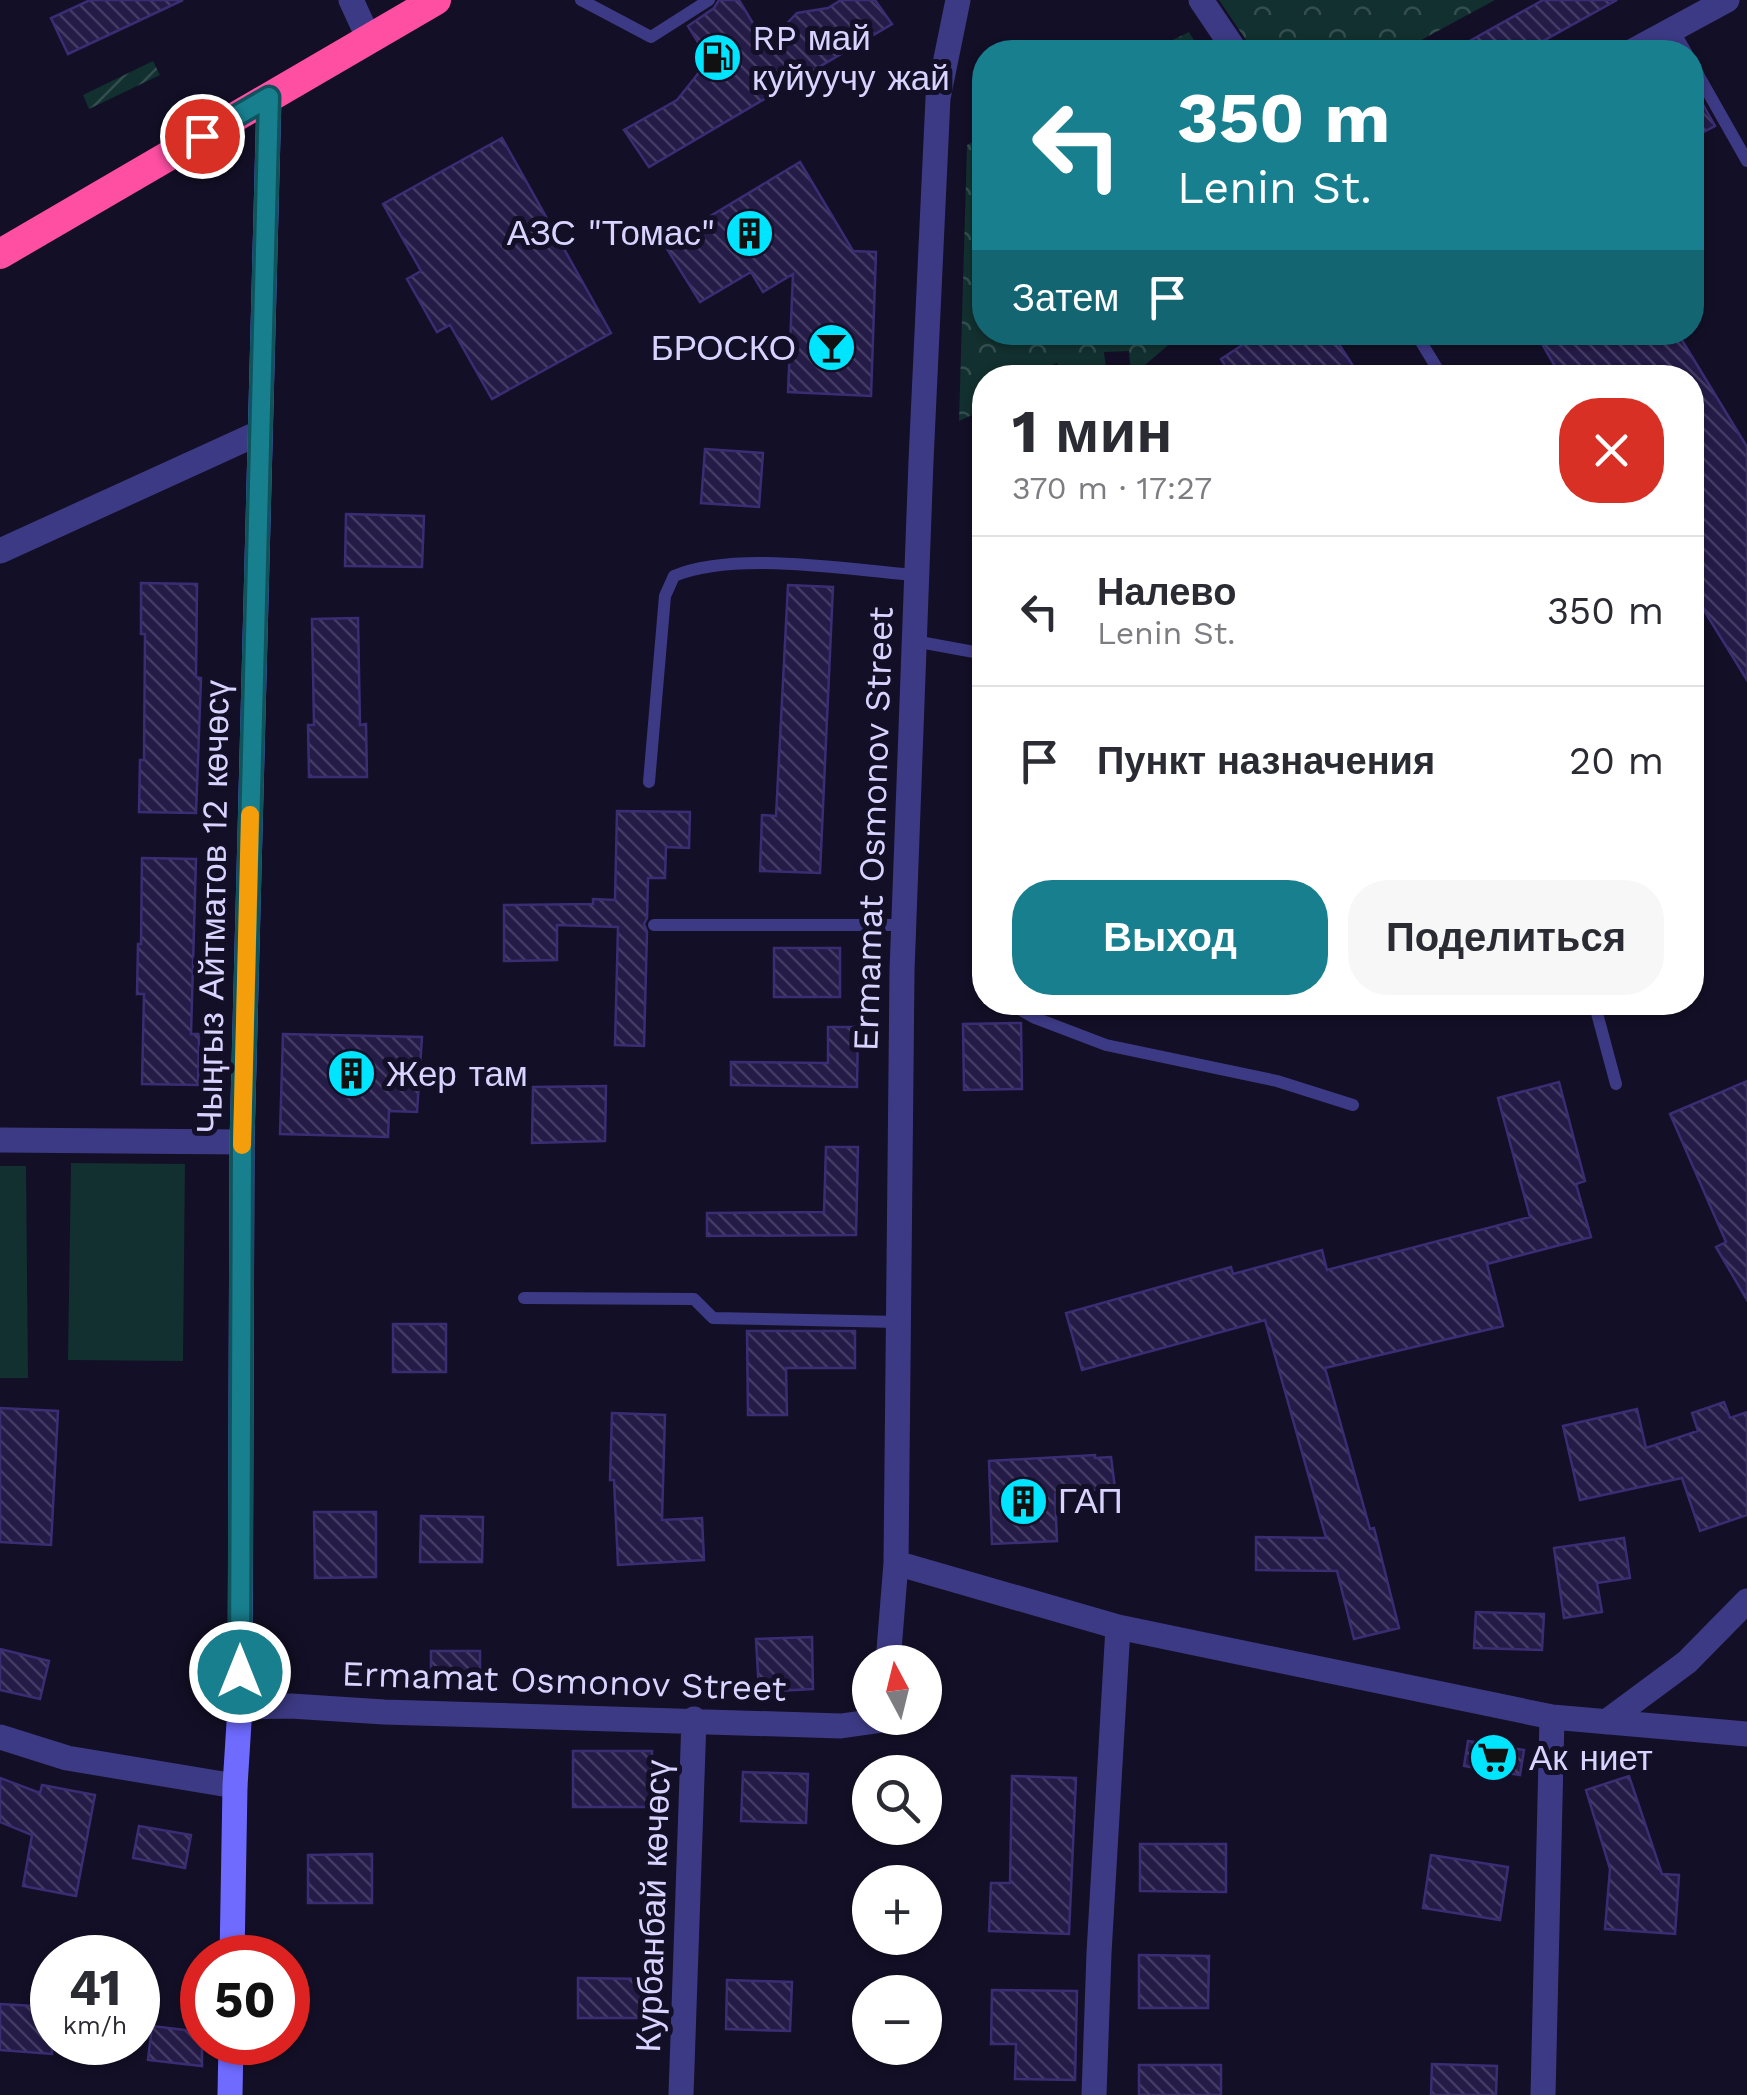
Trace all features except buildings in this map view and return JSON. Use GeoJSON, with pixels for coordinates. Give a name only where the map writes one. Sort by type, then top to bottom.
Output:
{"type":"FeatureCollection","features":[{"type":"Feature","properties":{"kind":"highway"},"geometry":{"type":"LineString","coordinates":[[0,254],[436,0]]}},
{"type":"Feature","properties":{"kind":"main road","name":"Чыңгыз Айтматов 12 көчөсү"},"geometry":{"type":"LineString","coordinates":[[232,1935],[234,1786],[240,1708],[242,1142],[269,97]]}},
{"type":"Feature","properties":{"kind":"main road"},"geometry":{"type":"LineString","coordinates":[[230,2095],[231,2065]]}},
{"type":"Feature","properties":{"kind":"street"},"geometry":{"type":"LineString","coordinates":[[351,0],[369,38]]}},
{"type":"Feature","properties":{"kind":"street","name":"Ermamat Osmonov Street"},"geometry":{"type":"LineString","coordinates":[[889,1645],[896,1562],[904,925],[916,574],[938,98],[958,0]]}},
{"type":"Feature","properties":{"kind":"street"},"geometry":{"type":"LineString","coordinates":[[1201,0],[1228,40]]}},
{"type":"Feature","properties":{"kind":"street"},"geometry":{"type":"LineString","coordinates":[[1681,40],[1727,0]]}},
{"type":"Feature","properties":{"kind":"street"},"geometry":{"type":"LineString","coordinates":[[0,551],[260,433]]}},
{"type":"Feature","properties":{"kind":"street"},"geometry":{"type":"LineString","coordinates":[[0,1140],[242,1142]]}},
{"type":"Feature","properties":{"kind":"street"},"geometry":{"type":"LineString","coordinates":[[896,1562],[1118,1627],[1552,1717],[1747,1734]]}},
{"type":"Feature","properties":{"kind":"street"},"geometry":{"type":"LineString","coordinates":[[1606,1722],[1687,1662],[1747,1601]]}},
{"type":"Feature","properties":{"kind":"street"},"geometry":{"type":"LineString","coordinates":[[1094,2095],[1118,1627]]}},
{"type":"Feature","properties":{"kind":"street","name":"Ermamat Osmonov Street"},"geometry":{"type":"LineString","coordinates":[[240,1708],[290,1706],[852,1724]]}},
{"type":"Feature","properties":{"kind":"street"},"geometry":{"type":"LineString","coordinates":[[1542,2095],[1552,1717]]}},
{"type":"Feature","properties":{"kind":"street","name":"Курбанбай көчөсү"},"geometry":{"type":"LineString","coordinates":[[682,2095],[694,1719]]}},
{"type":"Feature","properties":{"kind":"street"},"geometry":{"type":"LineString","coordinates":[[0,1737],[67,1758],[234,1786]]}},
{"type":"Feature","properties":{"kind":"lane"},"geometry":{"type":"LineString","coordinates":[[581,0],[651,37],[710,0]]}},
{"type":"Feature","properties":{"kind":"lane"},"geometry":{"type":"LineString","coordinates":[[1704,85],[1747,161]]}},
{"type":"Feature","properties":{"kind":"lane"},"geometry":{"type":"LineString","coordinates":[[649,782],[665,596],[674,576],[692,568],[753,563],[916,574]]}},
{"type":"Feature","properties":{"kind":"lane"},"geometry":{"type":"LineString","coordinates":[[914,641],[972,652]]}},
{"type":"Feature","properties":{"kind":"lane"},"geometry":{"type":"LineString","coordinates":[[654,925],[904,925]]}},
{"type":"Feature","properties":{"kind":"lane"},"geometry":{"type":"LineString","coordinates":[[1030,1015],[1106,1045],[1277,1081],[1353,1105]]}},
{"type":"Feature","properties":{"kind":"lane"},"geometry":{"type":"LineString","coordinates":[[1597,1015],[1616,1084]]}},
{"type":"Feature","properties":{"kind":"lane"},"geometry":{"type":"LineString","coordinates":[[524,1298],[694,1300],[713,1318],[898,1322]]}},
{"type":"Feature","properties":{"kind":"green space"},"geometry":{"type":"Polygon","coordinates":[[[1219,0],[1495,0],[1421,40],[1246,40],[1219,0]]]}},
{"type":"Feature","properties":{"kind":"green space"},"geometry":{"type":"Polygon","coordinates":[[[1189,32],[1194,40],[1173,40],[1189,32]]]}},
{"type":"Feature","properties":{"kind":"green space"},"geometry":{"type":"Polygon","coordinates":[[[153,61],[160,75],[89,109],[83,95],[153,61]]]}},
{"type":"Feature","properties":{"kind":"green space"},"geometry":{"type":"Polygon","coordinates":[[[972,142],[972,345],[1168,345],[1145,365],[1130,365],[1129,351],[1104,352],[1106,365],[972,365],[972,415],[959,421],[967,145],[972,142]]]}},
{"type":"Feature","properties":{"kind":"green space"},"geometry":{"type":"Polygon","coordinates":[[[71,1163],[185,1164],[183,1361],[68,1360],[71,1163]]]}},
{"type":"Feature","properties":{"kind":"green space"},"geometry":{"type":"Polygon","coordinates":[[[0,1166],[26,1166],[28,1378],[0,1378],[0,1166]]]}},
{"type":"Feature","properties":{"kind":"slow traffic"},"geometry":{"type":"LineString","coordinates":[[242,1145],[250,815]]}},
{"type":"Feature","properties":{"kind":"place","name":"RP май куйуучу жай"},"geometry":{"type":"Point","coordinates":[717,58]}},
{"type":"Feature","properties":{"kind":"place","name":"АЗС \"Томас\""},"geometry":{"type":"Point","coordinates":[750,233]}},
{"type":"Feature","properties":{"kind":"place","name":"БРОСКО"},"geometry":{"type":"Point","coordinates":[831,348]}},
{"type":"Feature","properties":{"kind":"place","name":"Жер там"},"geometry":{"type":"Point","coordinates":[351,1074]}},
{"type":"Feature","properties":{"kind":"place","name":"ГАП"},"geometry":{"type":"Point","coordinates":[1023,1501]}},
{"type":"Feature","properties":{"kind":"place","name":"Ак ниет"},"geometry":{"type":"Point","coordinates":[1494,1758]}},
{"type":"Feature","properties":{"kind":"route"},"geometry":{"type":"LineString","coordinates":[[202,136],[269,97],[242,1142],[240,1672]]}}]}
